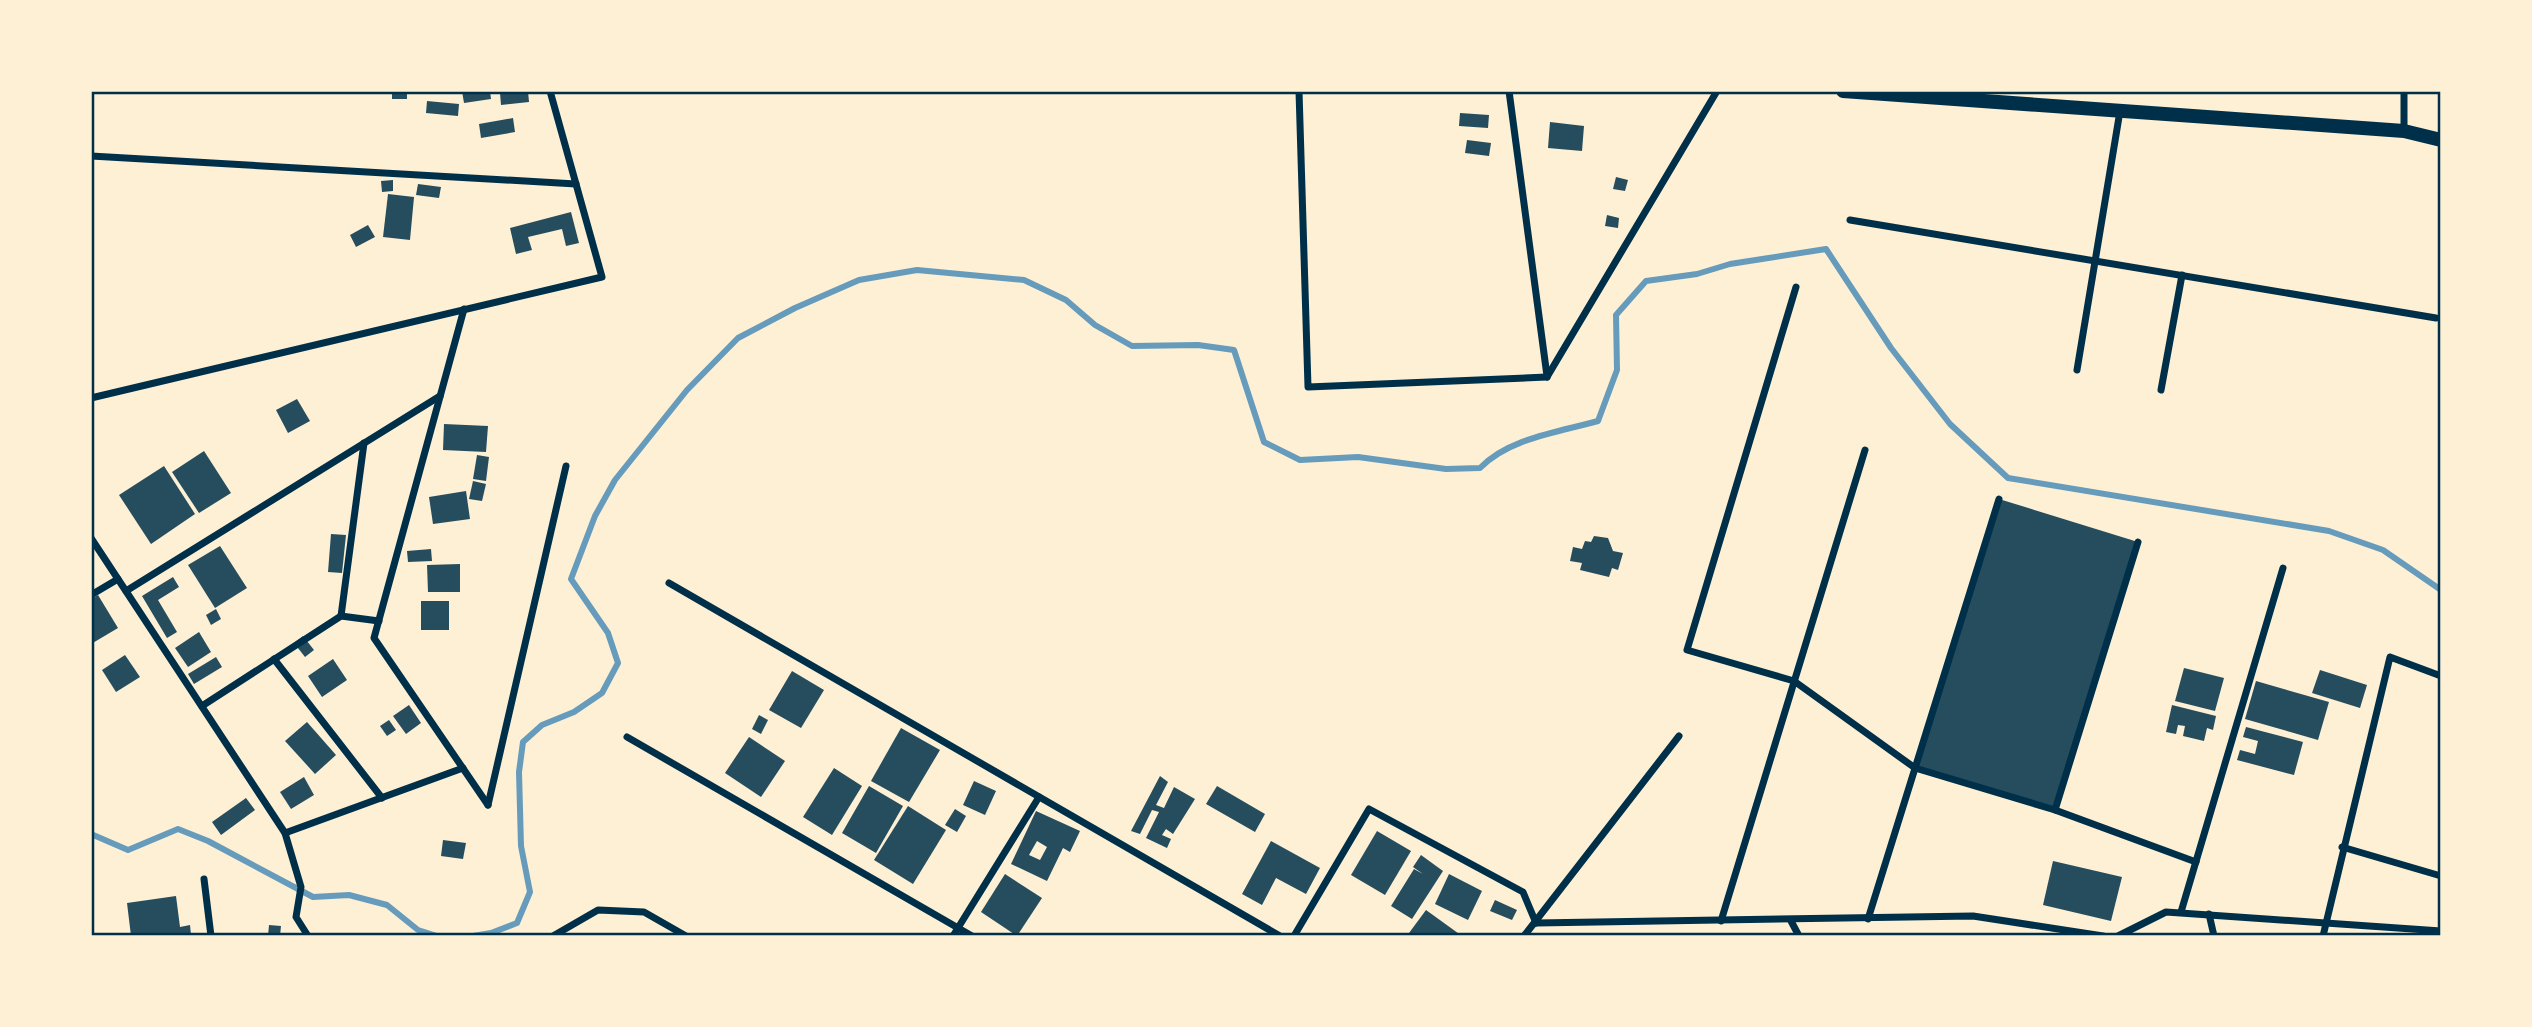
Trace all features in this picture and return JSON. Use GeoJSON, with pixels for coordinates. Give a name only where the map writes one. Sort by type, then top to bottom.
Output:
{"type":"FeatureCollection","features":[{"type":"Feature","properties":{"kind":"main road"},"geometry":{"type":"LineString","coordinates":[[1843,91],[2404,131],[2441,140]]}},
{"type":"Feature","properties":{"kind":"street"},"geometry":{"type":"LineString","coordinates":[[91,397],[601,277],[550,91]]}},
{"type":"Feature","properties":{"kind":"street"},"geometry":{"type":"LineString","coordinates":[[1299,91],[1308,387],[1547,377]]}},
{"type":"Feature","properties":{"kind":"street"},"geometry":{"type":"LineString","coordinates":[[1509,91],[1547,377]]}},
{"type":"Feature","properties":{"kind":"street"},"geometry":{"type":"LineString","coordinates":[[1547,377],[1717,91]]}},
{"type":"Feature","properties":{"kind":"street"},"geometry":{"type":"LineString","coordinates":[[2404,91],[2404,131]]}},
{"type":"Feature","properties":{"kind":"street"},"geometry":{"type":"LineString","coordinates":[[2077,370],[2120,111]]}},
{"type":"Feature","properties":{"kind":"street"},"geometry":{"type":"LineString","coordinates":[[91,156],[576,184]]}},
{"type":"Feature","properties":{"kind":"street"},"geometry":{"type":"LineString","coordinates":[[1850,220],[2436,318]]}},
{"type":"Feature","properties":{"kind":"street"},"geometry":{"type":"LineString","coordinates":[[2161,390],[2182,275]]}},
{"type":"Feature","properties":{"kind":"street"},"geometry":{"type":"LineString","coordinates":[[1796,287],[1687,650],[1794,681],[1915,768],[2055,810],[2196,862]]}},
{"type":"Feature","properties":{"kind":"street"},"geometry":{"type":"LineString","coordinates":[[464,309],[374,639],[488,805],[566,466]]}},
{"type":"Feature","properties":{"kind":"street"},"geometry":{"type":"LineString","coordinates":[[126,591],[440,396]]}},
{"type":"Feature","properties":{"kind":"street"},"geometry":{"type":"LineString","coordinates":[[341,616],[364,443]]}},
{"type":"Feature","properties":{"kind":"street"},"geometry":{"type":"LineString","coordinates":[[1721,921],[1865,450]]}},
{"type":"Feature","properties":{"kind":"street"},"geometry":{"type":"LineString","coordinates":[[1868,919],[1999,499]]}},
{"type":"Feature","properties":{"kind":"street"},"geometry":{"type":"LineString","coordinates":[[91,538],[285,833],[301,887],[296,917],[305,934]]}},
{"type":"Feature","properties":{"kind":"street"},"geometry":{"type":"LineString","coordinates":[[2055,810],[2138,542]]}},
{"type":"Feature","properties":{"kind":"street"},"geometry":{"type":"LineString","coordinates":[[2181,912],[2283,568]]}},
{"type":"Feature","properties":{"kind":"street"},"geometry":{"type":"LineString","coordinates":[[91,595],[118,579]]}},
{"type":"Feature","properties":{"kind":"street"},"geometry":{"type":"LineString","coordinates":[[669,583],[1280,936]]}},
{"type":"Feature","properties":{"kind":"street"},"geometry":{"type":"LineString","coordinates":[[202,706],[341,616],[379,621]]}},
{"type":"Feature","properties":{"kind":"street"},"geometry":{"type":"LineString","coordinates":[[2323,936],[2342,847],[2390,657],[2441,676]]}},
{"type":"Feature","properties":{"kind":"street"},"geometry":{"type":"LineString","coordinates":[[274,659],[382,798]]}},
{"type":"Feature","properties":{"kind":"street"},"geometry":{"type":"LineString","coordinates":[[1524,936],[1679,736]]}},
{"type":"Feature","properties":{"kind":"street"},"geometry":{"type":"LineString","coordinates":[[626,737],[972,936]]}},
{"type":"Feature","properties":{"kind":"street"},"geometry":{"type":"LineString","coordinates":[[285,833],[463,768]]}},
{"type":"Feature","properties":{"kind":"street"},"geometry":{"type":"LineString","coordinates":[[954,936],[1039,797]]}},
{"type":"Feature","properties":{"kind":"street"},"geometry":{"type":"LineString","coordinates":[[1294,936],[1369,809],[1523,892],[1536,923]]}},
{"type":"Feature","properties":{"kind":"street"},"geometry":{"type":"LineString","coordinates":[[2342,847],[2441,876]]}},
{"type":"Feature","properties":{"kind":"street"},"geometry":{"type":"LineString","coordinates":[[204,879],[211,936]]}},
{"type":"Feature","properties":{"kind":"street"},"geometry":{"type":"LineString","coordinates":[[553,936],[598,910],[644,912],[686,936]]}},
{"type":"Feature","properties":{"kind":"street"},"geometry":{"type":"LineString","coordinates":[[2119,936],[2166,912],[2441,931]]}},
{"type":"Feature","properties":{"kind":"street"},"geometry":{"type":"LineString","coordinates":[[2208,914],[2214,936]]}},
{"type":"Feature","properties":{"kind":"street"},"geometry":{"type":"LineString","coordinates":[[1536,923],[1973,916],[2103,936]]}},
{"type":"Feature","properties":{"kind":"street"},"geometry":{"type":"LineString","coordinates":[[1791,921],[1799,936]]}},
{"type":"Feature","properties":{"kind":"building"},"geometry":{"type":"Polygon","coordinates":[[[392,91],[407,91],[407,99],[392,99],[392,91]]]}},
{"type":"Feature","properties":{"kind":"building"},"geometry":{"type":"Polygon","coordinates":[[[462,91],[490,91],[491,99],[464,103],[462,91]]]}},
{"type":"Feature","properties":{"kind":"building"},"geometry":{"type":"Polygon","coordinates":[[[528,91],[529,102],[501,105],[500,93],[528,91]]]}},
{"type":"Feature","properties":{"kind":"building"},"geometry":{"type":"Polygon","coordinates":[[[427,101],[459,104],[458,116],[426,113],[427,101]]]}},
{"type":"Feature","properties":{"kind":"building"},"geometry":{"type":"Polygon","coordinates":[[[1460,113],[1489,115],[1488,128],[1459,126],[1460,113]]]}},
{"type":"Feature","properties":{"kind":"building"},"geometry":{"type":"Polygon","coordinates":[[[513,118],[515,132],[481,138],[479,124],[513,118]]]}},
{"type":"Feature","properties":{"kind":"building"},"geometry":{"type":"Polygon","coordinates":[[[1550,122],[1584,126],[1582,151],[1548,148],[1550,122]]]}},
{"type":"Feature","properties":{"kind":"building"},"geometry":{"type":"Polygon","coordinates":[[[1467,140],[1491,143],[1489,156],[1465,153],[1467,140]]]}},
{"type":"Feature","properties":{"kind":"building"},"geometry":{"type":"Polygon","coordinates":[[[1616,177],[1628,180],[1625,191],[1613,189],[1616,177]]]}},
{"type":"Feature","properties":{"kind":"building"},"geometry":{"type":"Polygon","coordinates":[[[393,180],[393,191],[382,192],[381,181],[393,180]]]}},
{"type":"Feature","properties":{"kind":"building"},"geometry":{"type":"Polygon","coordinates":[[[418,184],[441,187],[439,198],[416,195],[418,184]]]}},
{"type":"Feature","properties":{"kind":"building"},"geometry":{"type":"Polygon","coordinates":[[[388,194],[414,197],[410,240],[383,237],[388,194]]]}},
{"type":"Feature","properties":{"kind":"building"},"geometry":{"type":"Polygon","coordinates":[[[571,212],[579,243],[566,246],[562,229],[528,237],[532,250],[516,254],[510,228],[571,212]]]}},
{"type":"Feature","properties":{"kind":"building"},"geometry":{"type":"Polygon","coordinates":[[[1607,215],[1619,218],[1618,228],[1605,226],[1607,215]]]}},
{"type":"Feature","properties":{"kind":"building"},"geometry":{"type":"Polygon","coordinates":[[[368,225],[375,237],[356,247],[350,235],[368,225]]]}},
{"type":"Feature","properties":{"kind":"building"},"geometry":{"type":"Polygon","coordinates":[[[297,399],[310,421],[288,433],[276,410],[297,399]]]}},
{"type":"Feature","properties":{"kind":"building"},"geometry":{"type":"Polygon","coordinates":[[[444,424],[488,426],[486,452],[443,450],[444,424]]]}},
{"type":"Feature","properties":{"kind":"building"},"geometry":{"type":"Polygon","coordinates":[[[204,451],[231,493],[199,513],[172,472],[204,451]]]}},
{"type":"Feature","properties":{"kind":"building"},"geometry":{"type":"Polygon","coordinates":[[[477,455],[489,457],[486,481],[473,479],[477,455]]]}},
{"type":"Feature","properties":{"kind":"building"},"geometry":{"type":"Polygon","coordinates":[[[164,466],[195,514],[151,544],[119,495],[164,466]]]}},
{"type":"Feature","properties":{"kind":"building"},"geometry":{"type":"Polygon","coordinates":[[[473,481],[486,484],[482,501],[469,499],[473,481]]]}},
{"type":"Feature","properties":{"kind":"building"},"geometry":{"type":"Polygon","coordinates":[[[466,491],[470,519],[433,524],[429,497],[466,491]]]}},
{"type":"Feature","properties":{"kind":"building"},"geometry":{"type":"Polygon","coordinates":[[[1999,499],[2138,542],[2055,810],[1915,768],[1999,499]]]}},
{"type":"Feature","properties":{"kind":"building"},"geometry":{"type":"Polygon","coordinates":[[[331,534],[346,535],[342,573],[328,572],[331,534]]]}},
{"type":"Feature","properties":{"kind":"building"},"geometry":{"type":"Polygon","coordinates":[[[1594,536],[1608,538],[1613,551],[1623,553],[1618,570],[1612,568],[1609,577],[1580,570],[1582,563],[1570,561],[1573,547],[1582,549],[1585,541],[1591,542],[1594,536]]]}},
{"type":"Feature","properties":{"kind":"building"},"geometry":{"type":"Polygon","coordinates":[[[220,546],[247,588],[215,608],[188,565],[220,546]]]}},
{"type":"Feature","properties":{"kind":"building"},"geometry":{"type":"Polygon","coordinates":[[[431,549],[432,561],[408,562],[407,551],[431,549]]]}},
{"type":"Feature","properties":{"kind":"building"},"geometry":{"type":"Polygon","coordinates":[[[460,564],[460,592],[428,592],[427,565],[460,564]]]}},
{"type":"Feature","properties":{"kind":"building"},"geometry":{"type":"Polygon","coordinates":[[[173,577],[179,587],[158,600],[177,632],[167,638],[142,596],[173,577]]]}},
{"type":"Feature","properties":{"kind":"building"},"geometry":{"type":"Polygon","coordinates":[[[98,595],[118,628],[91,644],[91,599],[98,595]]]}},
{"type":"Feature","properties":{"kind":"building"},"geometry":{"type":"Polygon","coordinates":[[[421,601],[449,601],[449,630],[421,630],[421,601]]]}},
{"type":"Feature","properties":{"kind":"building"},"geometry":{"type":"Polygon","coordinates":[[[216,609],[221,619],[211,625],[206,615],[216,609]]]}},
{"type":"Feature","properties":{"kind":"building"},"geometry":{"type":"Polygon","coordinates":[[[199,632],[211,652],[188,667],[175,648],[199,632]]]}},
{"type":"Feature","properties":{"kind":"building"},"geometry":{"type":"Polygon","coordinates":[[[303,636],[314,650],[305,657],[294,643],[303,636]]]}},
{"type":"Feature","properties":{"kind":"building"},"geometry":{"type":"Polygon","coordinates":[[[125,655],[140,677],[116,692],[102,670],[125,655]]]}},
{"type":"Feature","properties":{"kind":"building"},"geometry":{"type":"Polygon","coordinates":[[[216,657],[222,667],[194,684],[188,674],[216,657]]]}},
{"type":"Feature","properties":{"kind":"building"},"geometry":{"type":"Polygon","coordinates":[[[333,659],[347,680],[322,697],[308,676],[333,659]]]}},
{"type":"Feature","properties":{"kind":"building"},"geometry":{"type":"Polygon","coordinates":[[[2184,668],[2224,678],[2215,711],[2175,701],[2184,668]]]}},
{"type":"Feature","properties":{"kind":"building"},"geometry":{"type":"Polygon","coordinates":[[[2320,670],[2367,685],[2360,708],[2312,693],[2320,670]]]}},
{"type":"Feature","properties":{"kind":"building"},"geometry":{"type":"Polygon","coordinates":[[[792,671],[824,690],[801,728],[769,710],[792,671]]]}},
{"type":"Feature","properties":{"kind":"building"},"geometry":{"type":"Polygon","coordinates":[[[2256,681],[2329,702],[2318,740],[2245,719],[2256,681]]]}},
{"type":"Feature","properties":{"kind":"building"},"geometry":{"type":"Polygon","coordinates":[[[409,705],[421,723],[406,734],[393,716],[409,705]]]}},
{"type":"Feature","properties":{"kind":"building"},"geometry":{"type":"Polygon","coordinates":[[[2172,705],[2216,716],[2213,730],[2207,728],[2204,741],[2183,736],[2185,726],[2178,725],[2176,734],[2166,732],[2172,705]]]}},
{"type":"Feature","properties":{"kind":"building"},"geometry":{"type":"Polygon","coordinates":[[[759,715],[768,720],[761,734],[752,729],[759,715]]]}},
{"type":"Feature","properties":{"kind":"building"},"geometry":{"type":"Polygon","coordinates":[[[389,720],[396,730],[387,736],[380,726],[389,720]]]}},
{"type":"Feature","properties":{"kind":"building"},"geometry":{"type":"Polygon","coordinates":[[[307,722],[336,755],[315,774],[285,741],[307,722]]]}},
{"type":"Feature","properties":{"kind":"building"},"geometry":{"type":"Polygon","coordinates":[[[2246,727],[2303,742],[2294,775],[2237,760],[2240,750],[2255,754],[2258,741],[2243,737],[2246,727]]]}},
{"type":"Feature","properties":{"kind":"building"},"geometry":{"type":"Polygon","coordinates":[[[901,728],[940,750],[909,802],[871,781],[901,728]]]}},
{"type":"Feature","properties":{"kind":"building"},"geometry":{"type":"Polygon","coordinates":[[[749,737],[785,761],[761,797],[725,773],[749,737]]]}},
{"type":"Feature","properties":{"kind":"building"},"geometry":{"type":"Polygon","coordinates":[[[834,768],[862,786],[832,835],[803,817],[834,768]]]}},
{"type":"Feature","properties":{"kind":"building"},"geometry":{"type":"Polygon","coordinates":[[[1160,776],[1168,782],[1156,805],[1164,808],[1174,787],[1195,799],[1173,834],[1166,829],[1162,835],[1171,839],[1167,848],[1146,838],[1159,812],[1152,810],[1140,834],[1131,831],[1160,776]]]}},
{"type":"Feature","properties":{"kind":"building"},"geometry":{"type":"Polygon","coordinates":[[[304,777],[314,795],[291,809],[280,792],[304,777]]]}},
{"type":"Feature","properties":{"kind":"building"},"geometry":{"type":"Polygon","coordinates":[[[974,781],[996,791],[985,815],[963,805],[974,781]]]}},
{"type":"Feature","properties":{"kind":"building"},"geometry":{"type":"Polygon","coordinates":[[[869,786],[903,806],[876,853],[842,833],[869,786]]]}},
{"type":"Feature","properties":{"kind":"building"},"geometry":{"type":"Polygon","coordinates":[[[1217,786],[1265,814],[1255,832],[1206,804],[1217,786]]]}},
{"type":"Feature","properties":{"kind":"building"},"geometry":{"type":"Polygon","coordinates":[[[246,798],[255,810],[221,835],[212,822],[246,798]]]}},
{"type":"Feature","properties":{"kind":"building"},"geometry":{"type":"Polygon","coordinates":[[[908,806],[946,830],[913,884],[874,860],[908,806]]]}},
{"type":"Feature","properties":{"kind":"building"},"geometry":{"type":"Polygon","coordinates":[[[955,809],[966,816],[957,832],[945,825],[955,809]]]}},
{"type":"Feature","properties":{"kind":"building"},"geometry":{"type":"Polygon","coordinates":[[[1036,811],[1080,831],[1070,852],[1063,848],[1047,881],[1011,864],[1036,811]],[[1037,841],[1029,855],[1040,860],[1047,847],[1037,841]]]}},
{"type":"Feature","properties":{"kind":"building"},"geometry":{"type":"Polygon","coordinates":[[[1377,831],[1411,851],[1385,895],[1351,875],[1377,831]]]}},
{"type":"Feature","properties":{"kind":"building"},"geometry":{"type":"Polygon","coordinates":[[[443,840],[466,843],[463,859],[441,856],[443,840]]]}},
{"type":"Feature","properties":{"kind":"building"},"geometry":{"type":"Polygon","coordinates":[[[1271,841],[1320,868],[1306,894],[1276,878],[1262,905],[1242,894],[1271,841]]]}},
{"type":"Feature","properties":{"kind":"building"},"geometry":{"type":"Polygon","coordinates":[[[1421,855],[1443,871],[1412,919],[1391,906],[1414,869],[1423,874],[1413,867],[1421,855]]]}},
{"type":"Feature","properties":{"kind":"building"},"geometry":{"type":"Polygon","coordinates":[[[2053,861],[2122,877],[2111,921],[2043,905],[2053,861]]]}},
{"type":"Feature","properties":{"kind":"building"},"geometry":{"type":"Polygon","coordinates":[[[1005,874],[1042,898],[1017,936],[981,912],[1005,874]]]}},
{"type":"Feature","properties":{"kind":"building"},"geometry":{"type":"Polygon","coordinates":[[[1449,874],[1482,891],[1468,920],[1435,904],[1449,874]]]}},
{"type":"Feature","properties":{"kind":"building"},"geometry":{"type":"Polygon","coordinates":[[[176,896],[180,927],[190,925],[191,935],[131,936],[127,903],[176,896]]]}},
{"type":"Feature","properties":{"kind":"building"},"geometry":{"type":"Polygon","coordinates":[[[1495,900],[1517,910],[1512,920],[1490,911],[1495,900]]]}},
{"type":"Feature","properties":{"kind":"building"},"geometry":{"type":"Polygon","coordinates":[[[1426,910],[1462,936],[1413,936],[1409,933],[1426,910]]]}},
{"type":"Feature","properties":{"kind":"building"},"geometry":{"type":"Polygon","coordinates":[[[269,925],[281,926],[280,936],[268,936],[269,925]]]}},
{"type":"Feature","properties":{"kind":"waterway"},"geometry":{"type":"LineString","coordinates":[[473,936],[491,933],[517,923],[530,892],[521,846],[519,772],[523,742],[542,725],[574,712],[602,693],[618,663],[608,633],[571,579],[595,516],[615,480],[687,390],[738,338],[795,308],[859,280],[917,270],[1024,280],[1066,300],[1095,325],[1132,346],[1198,345],[1234,350],[1264,442],[1300,460],[1358,457],[1446,469],[1480,468],[1492,458],[1520,443],[1598,421],[1617,370],[1616,315],[1646,281],[1826,249],[1891,348],[1950,424],[2008,478],[2329,531],[2383,550],[2441,590]]}},
{"type":"Feature","properties":{"kind":"waterway"},"geometry":{"type":"LineString","coordinates":[[91,834],[128,850],[178,829],[208,841],[313,897],[349,895],[387,905],[418,930],[437,936]]}}]}
